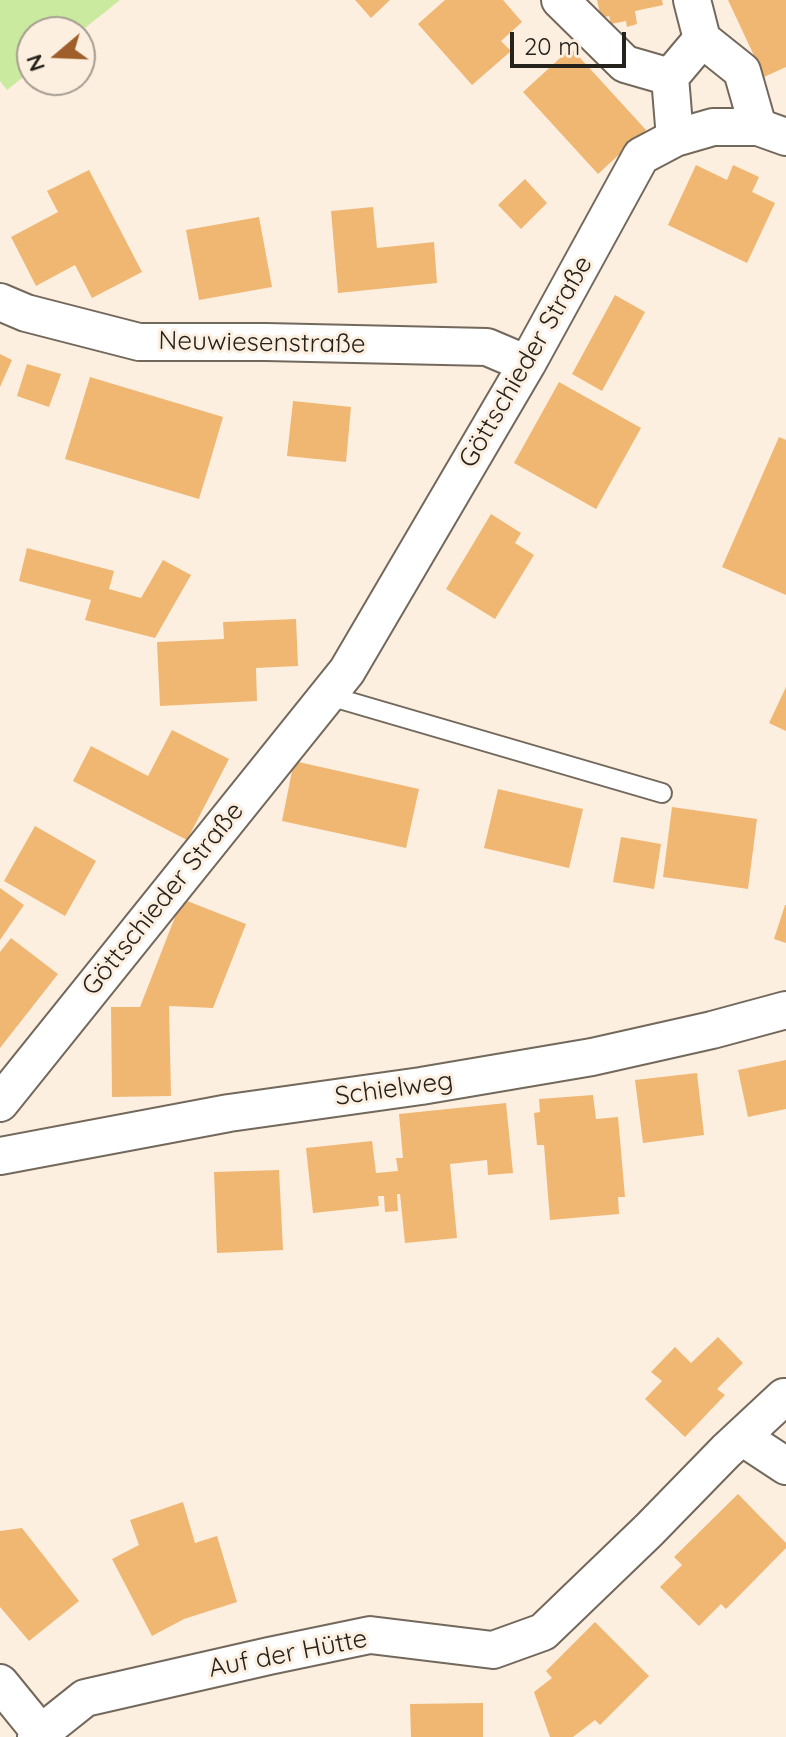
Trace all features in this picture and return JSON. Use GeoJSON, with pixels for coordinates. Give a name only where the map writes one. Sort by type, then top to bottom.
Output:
{"type":"FeatureCollection","features":[{"type":"Feature","properties":{"kind":"street"},"geometry":{"type":"LineString","coordinates":[[560,0],[625,64],[670,77]]}},
{"type":"Feature","properties":{"kind":"street"},"geometry":{"type":"LineString","coordinates":[[692,0],[702,39],[742,71],[772,132]]}},
{"type":"Feature","properties":{"kind":"street"},"geometry":{"type":"LineString","coordinates":[[675,138],[670,77],[702,39]]}},
{"type":"Feature","properties":{"kind":"street","name":"Göttschieder Straße"},"geometry":{"type":"LineString","coordinates":[[0,1103],[347,671],[527,364],[641,156],[675,138],[713,127],[772,132]]}},
{"type":"Feature","properties":{"kind":"street","name":"Neuwiesenstraße"},"geometry":{"type":"LineString","coordinates":[[0,302],[26,313],[139,342],[487,347],[527,364]]}},
{"type":"Feature","properties":{"kind":"street","name":"Schielweg"},"geometry":{"type":"LineString","coordinates":[[0,1156],[229,1113],[565,1062],[712,1030],[786,1010]]}},
{"type":"Feature","properties":{"kind":"street","name":"Auf der Hütte"},"geometry":{"type":"LineString","coordinates":[[40,1735],[85,1698],[370,1635],[493,1650],[543,1632],[786,1397]]}},
{"type":"Feature","properties":{"kind":"street"},"geometry":{"type":"LineString","coordinates":[[742,1437],[786,1466]]}},
{"type":"Feature","properties":{"kind":"street"},"geometry":{"type":"LineString","coordinates":[[0,1683],[40,1735]]}},
{"type":"Feature","properties":{"kind":"lane"},"geometry":{"type":"LineString","coordinates":[[326,695],[662,793]]}},
{"type":"Feature","properties":{"kind":"green space"},"geometry":{"type":"Polygon","coordinates":[[[0,0],[120,0],[96,19],[96,16],[16,16],[16,83],[7,90],[0,81],[0,0]]]}},
{"type":"Feature","properties":{"kind":"building"},"geometry":{"type":"Polygon","coordinates":[[[355,0],[390,0],[371,18],[355,0]]]}},
{"type":"Feature","properties":{"kind":"building"},"geometry":{"type":"Polygon","coordinates":[[[445,0],[503,0],[522,22],[501,41],[511,51],[472,85],[418,24],[445,0]]]}},
{"type":"Feature","properties":{"kind":"building"},"geometry":{"type":"Polygon","coordinates":[[[597,0],[662,0],[663,5],[635,11],[637,24],[627,27],[626,21],[611,24],[609,16],[601,18],[597,0]]]}},
{"type":"Feature","properties":{"kind":"building"},"geometry":{"type":"Polygon","coordinates":[[[728,0],[786,0],[786,67],[764,77],[728,0]]]}},
{"type":"Feature","properties":{"kind":"building"},"geometry":{"type":"Polygon","coordinates":[[[571,48],[646,130],[598,174],[523,92],[571,48]]]}},
{"type":"Feature","properties":{"kind":"building"},"geometry":{"type":"Polygon","coordinates":[[[696,165],[727,180],[733,165],[759,177],[752,192],[775,203],[747,263],[668,225],[696,165]]]}},
{"type":"Feature","properties":{"kind":"building"},"geometry":{"type":"Polygon","coordinates":[[[89,170],[142,272],[92,298],[75,265],[36,286],[11,237],[58,212],[47,191],[89,170]]]}},
{"type":"Feature","properties":{"kind":"building"},"geometry":{"type":"Polygon","coordinates":[[[525,179],[547,203],[521,229],[498,205],[525,179]]]}},
{"type":"Feature","properties":{"kind":"building"},"geometry":{"type":"Polygon","coordinates":[[[373,207],[377,248],[434,242],[437,283],[338,293],[331,211],[373,207]]]}},
{"type":"Feature","properties":{"kind":"building"},"geometry":{"type":"Polygon","coordinates":[[[259,217],[272,287],[199,300],[186,230],[259,217]]]}},
{"type":"Feature","properties":{"kind":"building"},"geometry":{"type":"Polygon","coordinates":[[[615,295],[645,312],[602,391],[572,374],[615,295]]]}},
{"type":"Feature","properties":{"kind":"building"},"geometry":{"type":"Polygon","coordinates":[[[0,354],[12,360],[0,387],[0,354]]]}},
{"type":"Feature","properties":{"kind":"building"},"geometry":{"type":"Polygon","coordinates":[[[27,364],[61,374],[49,407],[17,396],[27,364]]]}},
{"type":"Feature","properties":{"kind":"building"},"geometry":{"type":"Polygon","coordinates":[[[90,377],[223,417],[199,499],[65,459],[90,377]]]}},
{"type":"Feature","properties":{"kind":"building"},"geometry":{"type":"Polygon","coordinates":[[[559,382],[641,428],[596,509],[514,463],[559,382]]]}},
{"type":"Feature","properties":{"kind":"building"},"geometry":{"type":"Polygon","coordinates":[[[293,401],[351,407],[346,462],[287,456],[293,401]]]}},
{"type":"Feature","properties":{"kind":"building"},"geometry":{"type":"Polygon","coordinates":[[[779,437],[786,440],[786,595],[722,567],[779,437]]]}},
{"type":"Feature","properties":{"kind":"building"},"geometry":{"type":"Polygon","coordinates":[[[491,514],[521,533],[515,543],[534,555],[495,619],[446,589],[491,514]]]}},
{"type":"Feature","properties":{"kind":"building"},"geometry":{"type":"Polygon","coordinates":[[[27,548],[114,571],[109,589],[141,598],[163,560],[191,575],[155,638],[85,620],[91,600],[19,581],[27,548]]]}},
{"type":"Feature","properties":{"kind":"building"},"geometry":{"type":"Polygon","coordinates":[[[296,619],[298,666],[256,668],[257,701],[160,706],[157,642],[224,639],[223,622],[296,619]]]}},
{"type":"Feature","properties":{"kind":"building"},"geometry":{"type":"Polygon","coordinates":[[[786,687],[786,731],[769,723],[786,687]]]}},
{"type":"Feature","properties":{"kind":"building"},"geometry":{"type":"Polygon","coordinates":[[[172,730],[229,759],[187,840],[73,781],[91,746],[148,776],[172,730]]]}},
{"type":"Feature","properties":{"kind":"building"},"geometry":{"type":"Polygon","coordinates":[[[294,761],[419,789],[406,848],[282,821],[294,761]]]}},
{"type":"Feature","properties":{"kind":"building"},"geometry":{"type":"Polygon","coordinates":[[[498,789],[583,809],[569,868],[484,848],[498,789]]]}},
{"type":"Feature","properties":{"kind":"building"},"geometry":{"type":"Polygon","coordinates":[[[672,807],[757,819],[748,889],[663,877],[672,807]]]}},
{"type":"Feature","properties":{"kind":"building"},"geometry":{"type":"Polygon","coordinates":[[[35,826],[96,861],[65,916],[4,881],[35,826]]]}},
{"type":"Feature","properties":{"kind":"building"},"geometry":{"type":"Polygon","coordinates":[[[621,837],[661,844],[654,889],[613,882],[621,837]]]}},
{"type":"Feature","properties":{"kind":"building"},"geometry":{"type":"Polygon","coordinates":[[[0,888],[24,905],[0,940],[0,888]]]}},
{"type":"Feature","properties":{"kind":"building"},"geometry":{"type":"Polygon","coordinates":[[[182,899],[246,924],[213,1008],[169,1006],[171,1096],[112,1097],[111,1007],[140,1007],[182,899]]]}},
{"type":"Feature","properties":{"kind":"building"},"geometry":{"type":"Polygon","coordinates":[[[786,905],[786,943],[774,939],[786,905]]]}},
{"type":"Feature","properties":{"kind":"building"},"geometry":{"type":"Polygon","coordinates":[[[11,938],[58,974],[0,1048],[0,952],[11,938]]]}},
{"type":"Feature","properties":{"kind":"building"},"geometry":{"type":"Polygon","coordinates":[[[786,1060],[786,1109],[748,1117],[738,1070],[786,1060]]]}},
{"type":"Feature","properties":{"kind":"building"},"geometry":{"type":"Polygon","coordinates":[[[697,1073],[704,1135],[643,1143],[635,1080],[697,1073]]]}},
{"type":"Feature","properties":{"kind":"building"},"geometry":{"type":"Polygon","coordinates":[[[593,1095],[596,1119],[618,1117],[625,1197],[618,1197],[619,1214],[550,1220],[544,1145],[537,1145],[534,1113],[540,1112],[539,1099],[593,1095]]]}},
{"type":"Feature","properties":{"kind":"building"},"geometry":{"type":"Polygon","coordinates":[[[506,1103],[513,1173],[488,1175],[487,1160],[450,1164],[457,1238],[405,1243],[400,1194],[397,1194],[398,1211],[385,1212],[384,1196],[378,1196],[379,1206],[313,1213],[306,1148],[372,1141],[376,1173],[398,1171],[396,1158],[403,1158],[399,1114],[506,1103]]]}},
{"type":"Feature","properties":{"kind":"building"},"geometry":{"type":"Polygon","coordinates":[[[279,1170],[283,1250],[217,1253],[214,1172],[279,1170]]]}},
{"type":"Feature","properties":{"kind":"building"},"geometry":{"type":"Polygon","coordinates":[[[718,1337],[743,1363],[717,1389],[725,1395],[685,1437],[645,1399],[662,1381],[651,1372],[675,1347],[691,1363],[718,1337]]]}},
{"type":"Feature","properties":{"kind":"building"},"geometry":{"type":"Polygon","coordinates":[[[738,1494],[786,1543],[786,1548],[726,1609],[721,1604],[699,1626],[660,1587],[682,1565],[674,1557],[738,1494]]]}},
{"type":"Feature","properties":{"kind":"building"},"geometry":{"type":"Polygon","coordinates":[[[183,1502],[195,1543],[217,1536],[237,1602],[184,1619],[152,1636],[112,1559],[139,1545],[130,1520],[183,1502]]]}},
{"type":"Feature","properties":{"kind":"building"},"geometry":{"type":"Polygon","coordinates":[[[22,1528],[79,1601],[29,1641],[0,1607],[0,1531],[22,1528]]]}},
{"type":"Feature","properties":{"kind":"building"},"geometry":{"type":"Polygon","coordinates":[[[595,1622],[649,1676],[600,1725],[595,1720],[573,1737],[550,1737],[534,1692],[552,1678],[546,1671],[595,1622]]]}},
{"type":"Feature","properties":{"kind":"building"},"geometry":{"type":"Polygon","coordinates":[[[483,1703],[483,1737],[411,1737],[410,1704],[483,1703]]]}}]}
